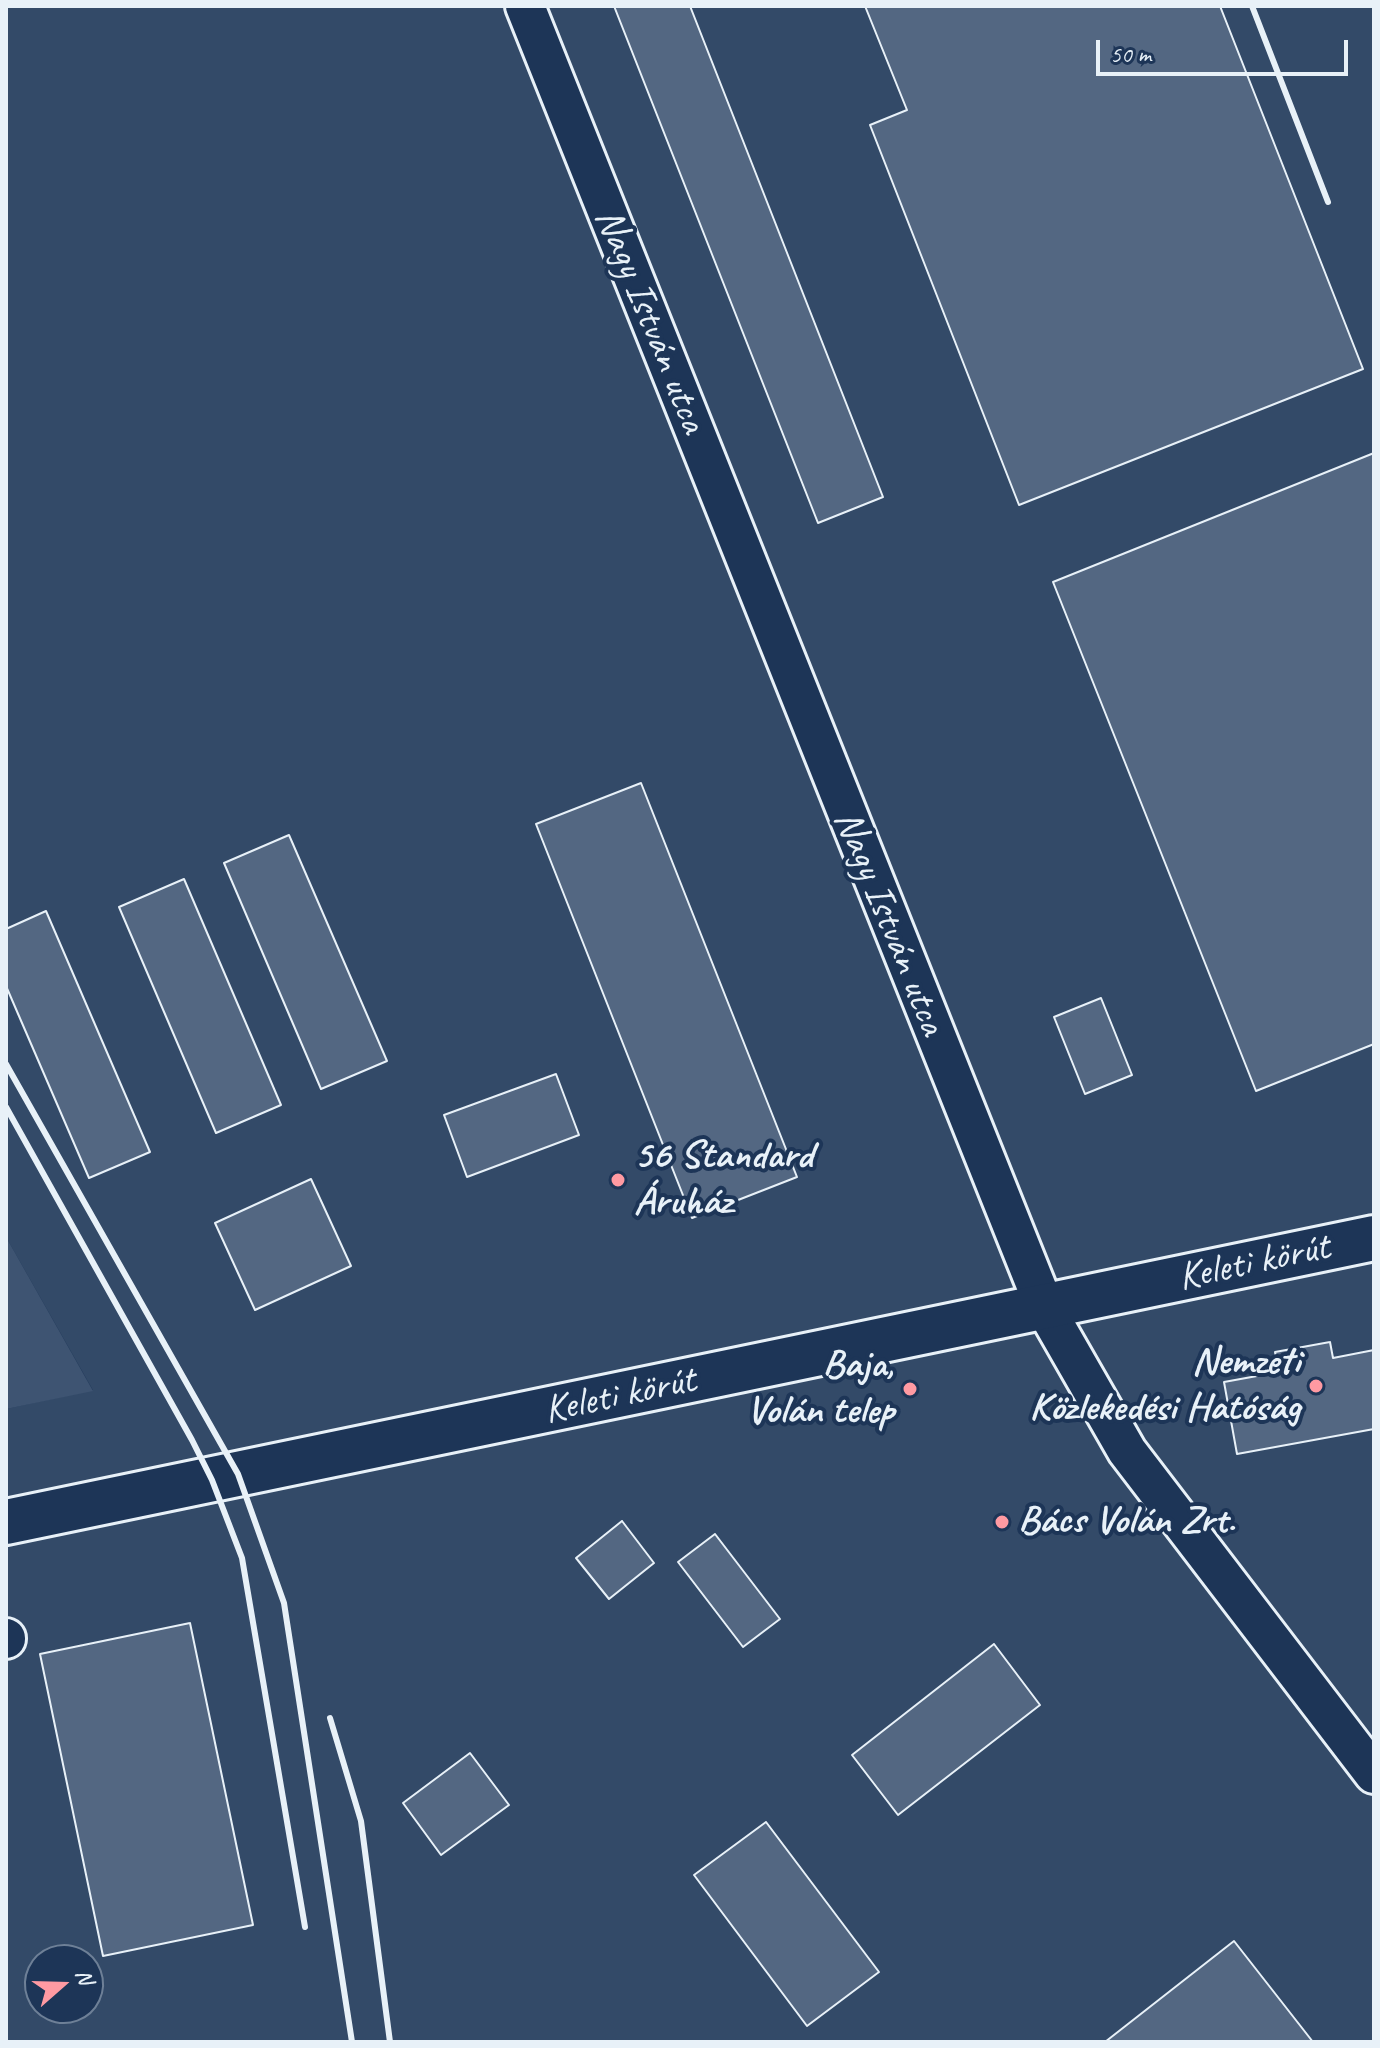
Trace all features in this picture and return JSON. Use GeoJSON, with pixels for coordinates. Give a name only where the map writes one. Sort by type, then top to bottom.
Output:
{"type":"FeatureCollection","features":[{"type":"Feature","properties":{"kind":"main road","name":"Keleti körút"},"geometry":{"type":"LineString","coordinates":[[6,1522],[1374,1238]]}},
{"type":"Feature","properties":{"kind":"street","name":"Nagy István utca"},"geometry":{"type":"LineString","coordinates":[[525,6],[1045,1308],[1127,1451],[1374,1774]]}},
{"type":"Feature","properties":{"kind":"shaded area"},"geometry":{"type":"Polygon","coordinates":[[[6,6],[1374,6],[1374,2042],[6,2042],[6,1409],[93,1390],[6,1237],[6,6]]]}},
{"type":"Feature","properties":{"kind":"shaded area"},"geometry":{"type":"Polygon","coordinates":[[[6,1237],[93,1391],[6,1409],[6,1237]]]}},
{"type":"Feature","properties":{"kind":"building"},"geometry":{"type":"Polygon","coordinates":[[[614,6],[690,6],[883,497],[818,523],[614,6]]]}},
{"type":"Feature","properties":{"kind":"building"},"geometry":{"type":"Polygon","coordinates":[[[865,6],[1220,6],[1363,369],[1019,505],[870,125],[907,110],[865,6]]]}},
{"type":"Feature","properties":{"kind":"building"},"geometry":{"type":"Polygon","coordinates":[[[1374,453],[1374,1044],[1256,1091],[1053,582],[1374,453]]]}},
{"type":"Feature","properties":{"kind":"building"},"geometry":{"type":"Polygon","coordinates":[[[641,783],[797,1177],[692,1218],[536,824],[641,783]]]}},
{"type":"Feature","properties":{"kind":"building"},"geometry":{"type":"Polygon","coordinates":[[[289,835],[387,1061],[321,1089],[224,863],[289,835]]]}},
{"type":"Feature","properties":{"kind":"building"},"geometry":{"type":"Polygon","coordinates":[[[184,879],[281,1105],[216,1133],[119,907],[184,879]]]}},
{"type":"Feature","properties":{"kind":"building"},"geometry":{"type":"Polygon","coordinates":[[[46,911],[150,1152],[89,1178],[6,986],[6,929],[46,911]]]}},
{"type":"Feature","properties":{"kind":"building"},"geometry":{"type":"Polygon","coordinates":[[[1101,998],[1132,1075],[1085,1094],[1054,1017],[1101,998]]]}},
{"type":"Feature","properties":{"kind":"building"},"geometry":{"type":"Polygon","coordinates":[[[556,1074],[579,1135],[467,1177],[444,1115],[556,1074]]]}},
{"type":"Feature","properties":{"kind":"building"},"geometry":{"type":"Polygon","coordinates":[[[311,1179],[351,1266],[255,1310],[215,1223],[311,1179]]]}},
{"type":"Feature","properties":{"kind":"building"},"geometry":{"type":"Polygon","coordinates":[[[1330,1342],[1333,1358],[1374,1350],[1374,1429],[1237,1454],[1224,1382],[1279,1372],[1275,1352],[1330,1342]]]}},
{"type":"Feature","properties":{"kind":"building"},"geometry":{"type":"Polygon","coordinates":[[[622,1521],[654,1563],[609,1599],[576,1558],[622,1521]]]}},
{"type":"Feature","properties":{"kind":"building"},"geometry":{"type":"Polygon","coordinates":[[[715,1534],[780,1619],[743,1647],[678,1562],[715,1534]]]}},
{"type":"Feature","properties":{"kind":"building"},"geometry":{"type":"Polygon","coordinates":[[[190,1623],[253,1925],[104,1956],[104,1944],[100,1944],[40,1654],[190,1623]]]}},
{"type":"Feature","properties":{"kind":"building"},"geometry":{"type":"Polygon","coordinates":[[[994,1644],[1040,1705],[898,1815],[852,1755],[994,1644]]]}},
{"type":"Feature","properties":{"kind":"building"},"geometry":{"type":"Polygon","coordinates":[[[470,1753],[509,1805],[441,1855],[403,1803],[470,1753]]]}},
{"type":"Feature","properties":{"kind":"building"},"geometry":{"type":"Polygon","coordinates":[[[766,1822],[879,1972],[807,2026],[694,1875],[766,1822]]]}},
{"type":"Feature","properties":{"kind":"building"},"geometry":{"type":"Polygon","coordinates":[[[1234,1941],[1313,2042],[1105,2042],[1234,1941]]]}},
{"type":"Feature","properties":{"kind":"railway"},"geometry":{"type":"LineString","coordinates":[[1252,6],[1328,202]]}},
{"type":"Feature","properties":{"kind":"railway"},"geometry":{"type":"LineString","coordinates":[[6,1064],[238,1474],[284,1603],[352,2042]]}},
{"type":"Feature","properties":{"kind":"railway"},"geometry":{"type":"LineString","coordinates":[[6,1107],[192,1440],[212,1480],[242,1558],[305,1927]]}},
{"type":"Feature","properties":{"kind":"railway"},"geometry":{"type":"LineString","coordinates":[[330,1718],[361,1821],[390,2042]]}},
{"type":"Feature","properties":{"kind":"place","name":"56 Standard Áruház"},"geometry":{"type":"Point","coordinates":[618,1180]}},
{"type":"Feature","properties":{"kind":"place","name":"Nemzeti Közlekedési Hatóság"},"geometry":{"type":"Point","coordinates":[1316,1386]}},
{"type":"Feature","properties":{"kind":"place","name":"Baja, Volán telep"},"geometry":{"type":"Point","coordinates":[910,1389]}},
{"type":"Feature","properties":{"kind":"place","name":"Bács Volán Zrt."},"geometry":{"type":"Point","coordinates":[1002,1522]}}]}
